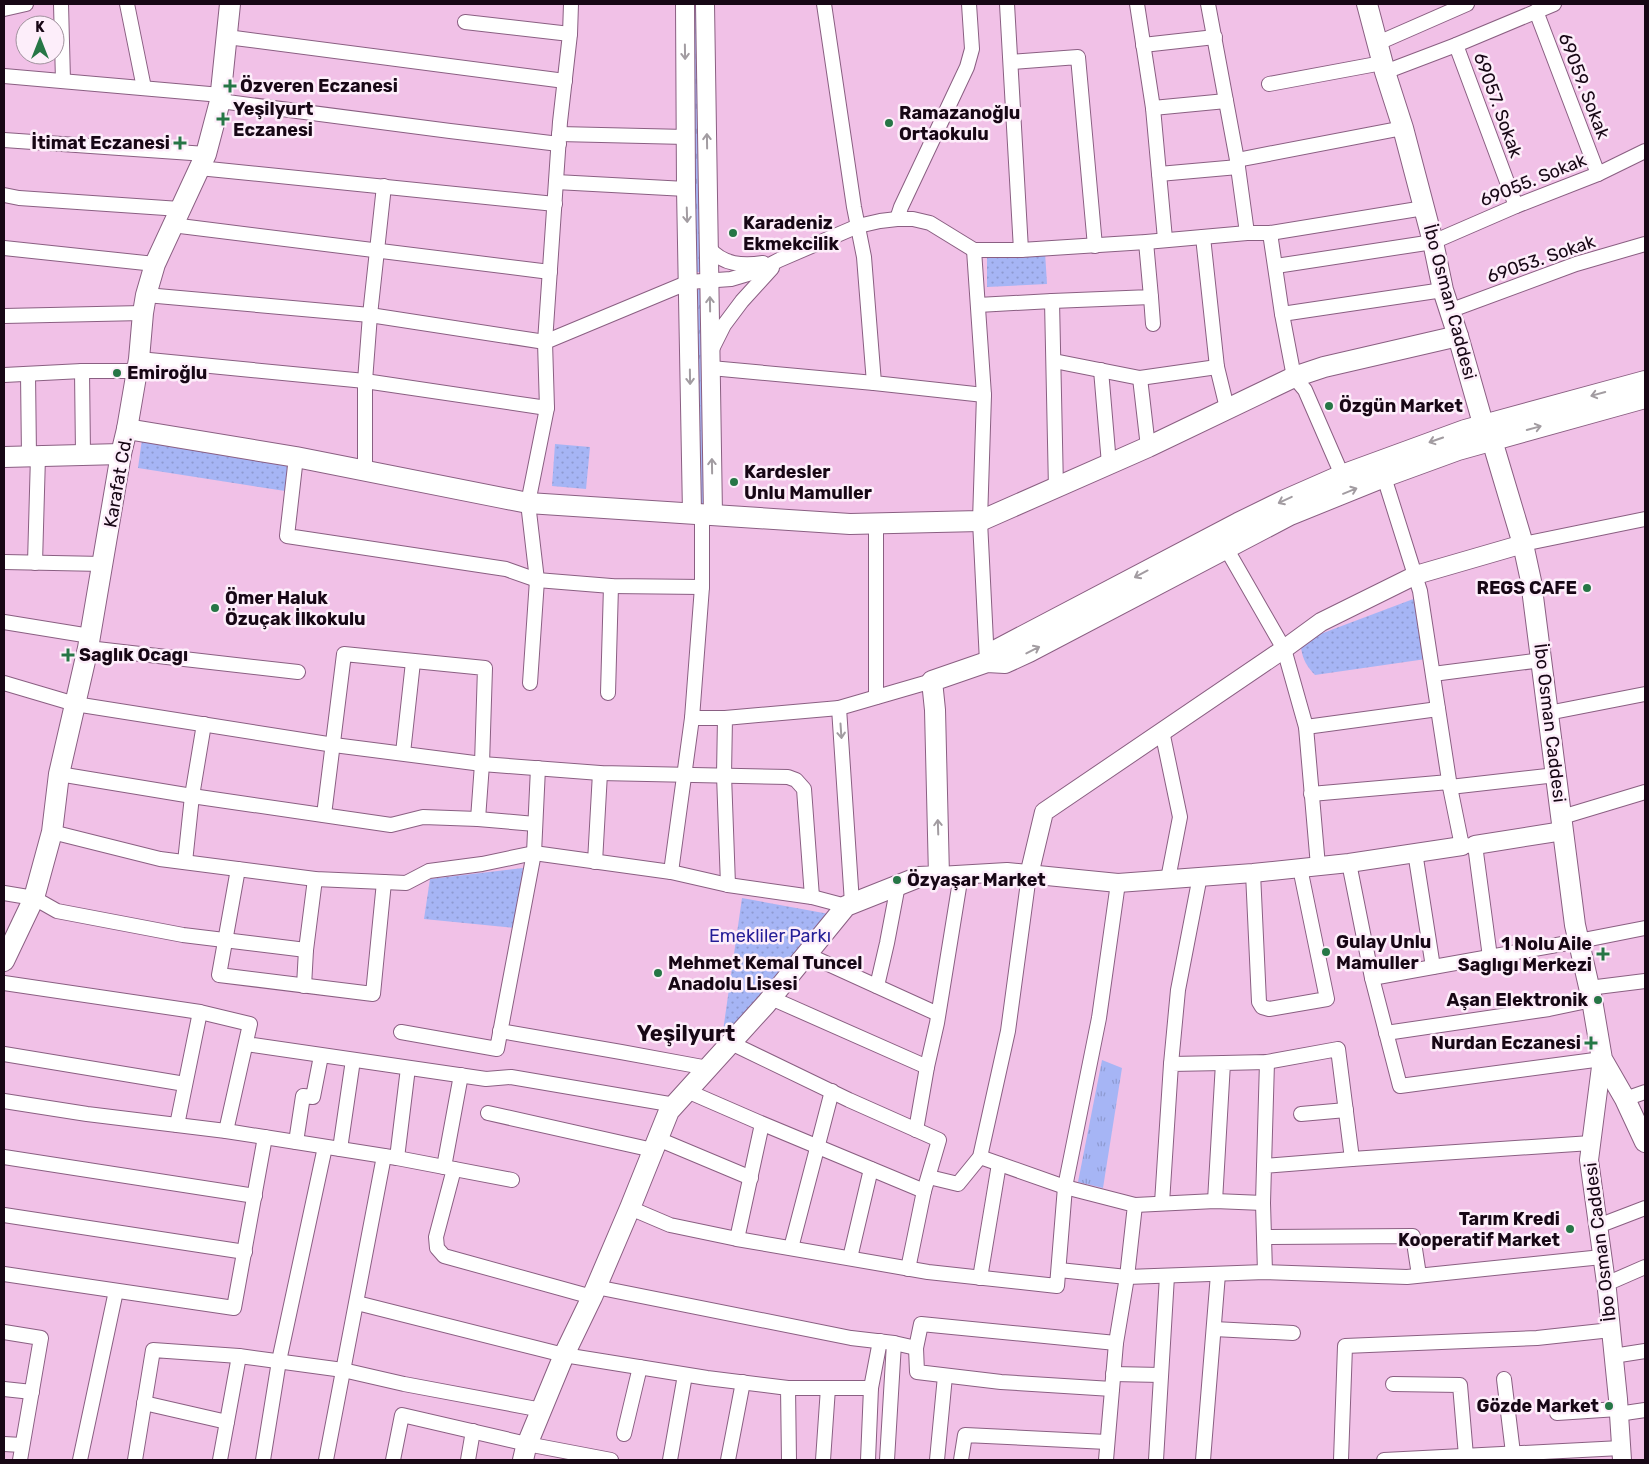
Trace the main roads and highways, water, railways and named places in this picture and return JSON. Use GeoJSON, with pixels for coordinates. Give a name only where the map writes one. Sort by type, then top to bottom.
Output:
{"type":"FeatureCollection","features":[{"type":"Feature","properties":{"kind":"main road","name":"Karafat Cd."},"geometry":{"type":"LineString","coordinates":[[4,961],[34,898],[52,832],[59,774],[89,642],[121,454],[127,429],[138,365],[144,304],[155,264],[203,161],[220,98],[230,4]]}},
{"type":"Feature","properties":{"kind":"main road","name":"İbo Osman Caddesi"},"geometry":{"type":"LineString","coordinates":[[1367,4],[1403,128],[1449,311],[1458,336],[1485,433],[1494,447],[1523,544],[1531,581],[1542,660],[1575,925],[1602,1059],[1625,1099],[1645,1142]]}},
{"type":"Feature","properties":{"kind":"main road"},"geometry":{"type":"LineString","coordinates":[[127,429],[296,457],[528,503],[850,524],[980,521],[1148,447],[1294,377],[1324,367],[1458,336]]}},
{"type":"Feature","properties":{"kind":"main road"},"geometry":{"type":"LineString","coordinates":[[525,1452],[564,1355],[594,1292],[630,1208],[669,1111],[771,998],[849,904],[919,877],[939,876],[935,710],[932,681],[987,662],[1005,663],[1029,652],[1290,515],[1485,433],[1645,381]]}},
{"type":"Feature","properties":{"kind":"main road"},"geometry":{"type":"LineString","coordinates":[[987,662],[998,649],[1006,644],[1238,523],[1342,475],[1423,444],[1485,433],[1645,398]]}},
{"type":"Feature","properties":{"kind":"main road"},"geometry":{"type":"LineString","coordinates":[[4,457],[121,454]]}},
{"type":"Feature","properties":{"kind":"place","name":"Özveren Eczanesi"},"geometry":{"type":"Point","coordinates":[230,86]}},
{"type":"Feature","properties":{"kind":"place","name":"Yeşilyurt Eczanesi"},"geometry":{"type":"Point","coordinates":[223,119]}},
{"type":"Feature","properties":{"kind":"place","name":"Ramazanoğlu Ortaokulu"},"geometry":{"type":"Point","coordinates":[889,123]}},
{"type":"Feature","properties":{"kind":"place","name":"İtimat Eczanesi"},"geometry":{"type":"Point","coordinates":[180,143]}},
{"type":"Feature","properties":{"kind":"place","name":"Karadeniz Ekmekcilik"},"geometry":{"type":"Point","coordinates":[733,233]}},
{"type":"Feature","properties":{"kind":"place","name":"Emiroğlu"},"geometry":{"type":"Point","coordinates":[117,373]}},
{"type":"Feature","properties":{"kind":"place","name":"Özgün Market"},"geometry":{"type":"Point","coordinates":[1329,406]}},
{"type":"Feature","properties":{"kind":"place","name":"Kardesler Unlu Mamuller"},"geometry":{"type":"Point","coordinates":[734,482]}},
{"type":"Feature","properties":{"kind":"place","name":"REGS CAFE"},"geometry":{"type":"Point","coordinates":[1587,588]}},
{"type":"Feature","properties":{"kind":"place","name":"Ömer Haluk Özuçak İlkokulu"},"geometry":{"type":"Point","coordinates":[215,608]}},
{"type":"Feature","properties":{"kind":"place","name":"Saglık Ocagı"},"geometry":{"type":"Point","coordinates":[68,655]}},
{"type":"Feature","properties":{"kind":"place","name":"Özyaşar Market"},"geometry":{"type":"Point","coordinates":[897,880]}},
{"type":"Feature","properties":{"kind":"place","name":"Gulay Unlu Mamuller"},"geometry":{"type":"Point","coordinates":[1326,952]}},
{"type":"Feature","properties":{"kind":"place","name":"1 Nolu Aile Saglıgı Merkezi"},"geometry":{"type":"Point","coordinates":[1603,954]}},
{"type":"Feature","properties":{"kind":"place","name":"Mehmet Kemal Tuncel Anadolu Lisesi"},"geometry":{"type":"Point","coordinates":[658,973]}},
{"type":"Feature","properties":{"kind":"place","name":"Aşan Elektronik"},"geometry":{"type":"Point","coordinates":[1598,1000]}},
{"type":"Feature","properties":{"kind":"place","name":"Nurdan Eczanesi"},"geometry":{"type":"Point","coordinates":[1591,1043]}},
{"type":"Feature","properties":{"kind":"place","name":"Tarım Kredi Kooperatif Market"},"geometry":{"type":"Point","coordinates":[1570,1229]}},
{"type":"Feature","properties":{"kind":"place","name":"Gözde Market"},"geometry":{"type":"Point","coordinates":[1609,1406]}},
{"type":"Feature","properties":{"kind":"district","name":"Yeşilyurt"},"geometry":{"type":"Point","coordinates":[686,1033]}},
{"type":"Feature","properties":{"kind":"park label","name":"Emekliler Parkı"},"geometry":{"type":"Point","coordinates":[770,936]}}]}
